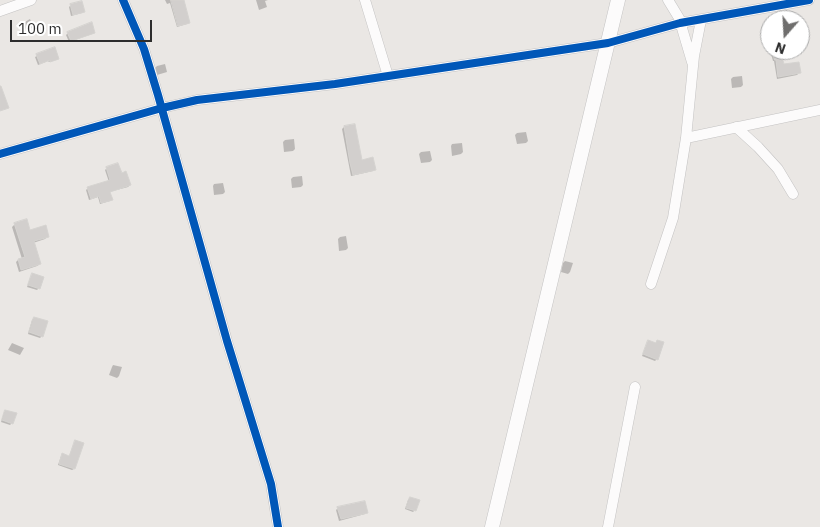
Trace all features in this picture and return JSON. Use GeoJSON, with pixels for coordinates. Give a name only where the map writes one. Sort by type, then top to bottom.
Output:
{"type":"FeatureCollection","features":[{"type":"Feature","properties":{"kind":"main road"},"geometry":{"type":"LineString","coordinates":[[492,527],[618,0]]}},
{"type":"Feature","properties":{"kind":"street"},"geometry":{"type":"LineString","coordinates":[[0,11],[31,0]]}},
{"type":"Feature","properties":{"kind":"street"},"geometry":{"type":"LineString","coordinates":[[123,0],[144,49],[162,108],[227,340],[271,484],[278,527]]}},
{"type":"Feature","properties":{"kind":"street"},"geometry":{"type":"LineString","coordinates":[[365,0],[388,76]]}},
{"type":"Feature","properties":{"kind":"street"},"geometry":{"type":"LineString","coordinates":[[668,0],[680,23],[693,65]]}},
{"type":"Feature","properties":{"kind":"street"},"geometry":{"type":"LineString","coordinates":[[0,154],[162,108],[197,100],[334,84],[608,43],[680,23],[809,0]]}},
{"type":"Feature","properties":{"kind":"street"},"geometry":{"type":"LineString","coordinates":[[651,284],[673,218],[686,138],[693,65],[701,20]]}},
{"type":"Feature","properties":{"kind":"street"},"geometry":{"type":"LineString","coordinates":[[686,138],[820,110]]}},
{"type":"Feature","properties":{"kind":"street"},"geometry":{"type":"LineString","coordinates":[[736,127],[778,169],[793,194]]}},
{"type":"Feature","properties":{"kind":"street"},"geometry":{"type":"LineString","coordinates":[[608,527],[635,387]]}},
{"type":"Feature","properties":{"kind":"building"},"geometry":{"type":"Polygon","coordinates":[[[171,0],[184,0],[190,23],[178,26],[171,0]]]}},
{"type":"Feature","properties":{"kind":"building"},"geometry":{"type":"Polygon","coordinates":[[[82,1],[85,12],[73,15],[70,4],[82,1]]]}},
{"type":"Feature","properties":{"kind":"building"},"geometry":{"type":"Polygon","coordinates":[[[92,22],[95,33],[71,41],[67,32],[92,22]]]}},
{"type":"Feature","properties":{"kind":"building"},"geometry":{"type":"Polygon","coordinates":[[[55,47],[59,59],[40,64],[36,54],[55,47]]]}},
{"type":"Feature","properties":{"kind":"building"},"geometry":{"type":"Polygon","coordinates":[[[776,60],[783,60],[784,64],[799,62],[801,73],[778,77],[776,60]]]}},
{"type":"Feature","properties":{"kind":"building"},"geometry":{"type":"Polygon","coordinates":[[[0,86],[9,108],[0,111],[0,86]]]}},
{"type":"Feature","properties":{"kind":"building"},"geometry":{"type":"Polygon","coordinates":[[[355,124],[362,160],[373,157],[376,170],[353,175],[344,126],[355,124]]]}},
{"type":"Feature","properties":{"kind":"building"},"geometry":{"type":"Polygon","coordinates":[[[118,163],[122,173],[126,171],[131,185],[110,192],[113,200],[101,203],[99,196],[91,199],[87,187],[110,180],[106,167],[118,163]]]}},
{"type":"Feature","properties":{"kind":"building"},"geometry":{"type":"Polygon","coordinates":[[[27,219],[30,230],[46,225],[49,237],[34,241],[41,264],[21,270],[18,259],[25,257],[14,223],[27,219]]]}},
{"type":"Feature","properties":{"kind":"building"},"geometry":{"type":"Polygon","coordinates":[[[32,273],[44,277],[40,289],[28,285],[32,273]]]}},
{"type":"Feature","properties":{"kind":"building"},"geometry":{"type":"Polygon","coordinates":[[[34,317],[48,321],[43,337],[29,332],[34,317]]]}},
{"type":"Feature","properties":{"kind":"building"},"geometry":{"type":"Polygon","coordinates":[[[648,340],[656,343],[657,340],[664,342],[658,360],[643,354],[648,340]]]}},
{"type":"Feature","properties":{"kind":"building"},"geometry":{"type":"Polygon","coordinates":[[[5,410],[17,413],[13,424],[2,420],[5,410]]]}},
{"type":"Feature","properties":{"kind":"building"},"geometry":{"type":"Polygon","coordinates":[[[75,440],[84,443],[75,469],[59,464],[62,453],[69,456],[75,440]]]}},
{"type":"Feature","properties":{"kind":"building"},"geometry":{"type":"Polygon","coordinates":[[[410,497],[420,500],[416,511],[406,508],[410,497]]]}},
{"type":"Feature","properties":{"kind":"building"},"geometry":{"type":"Polygon","coordinates":[[[365,501],[368,513],[341,519],[337,507],[365,501]]]}},
{"type":"Feature","properties":{"kind":"cycle path"},"geometry":{"type":"LineString","coordinates":[[123,0],[144,49],[158,95],[227,341],[271,484],[278,527]]}},
{"type":"Feature","properties":{"kind":"cycle path"},"geometry":{"type":"LineString","coordinates":[[0,154],[162,108],[197,100],[335,84],[608,43],[680,23],[809,0]]}}]}
